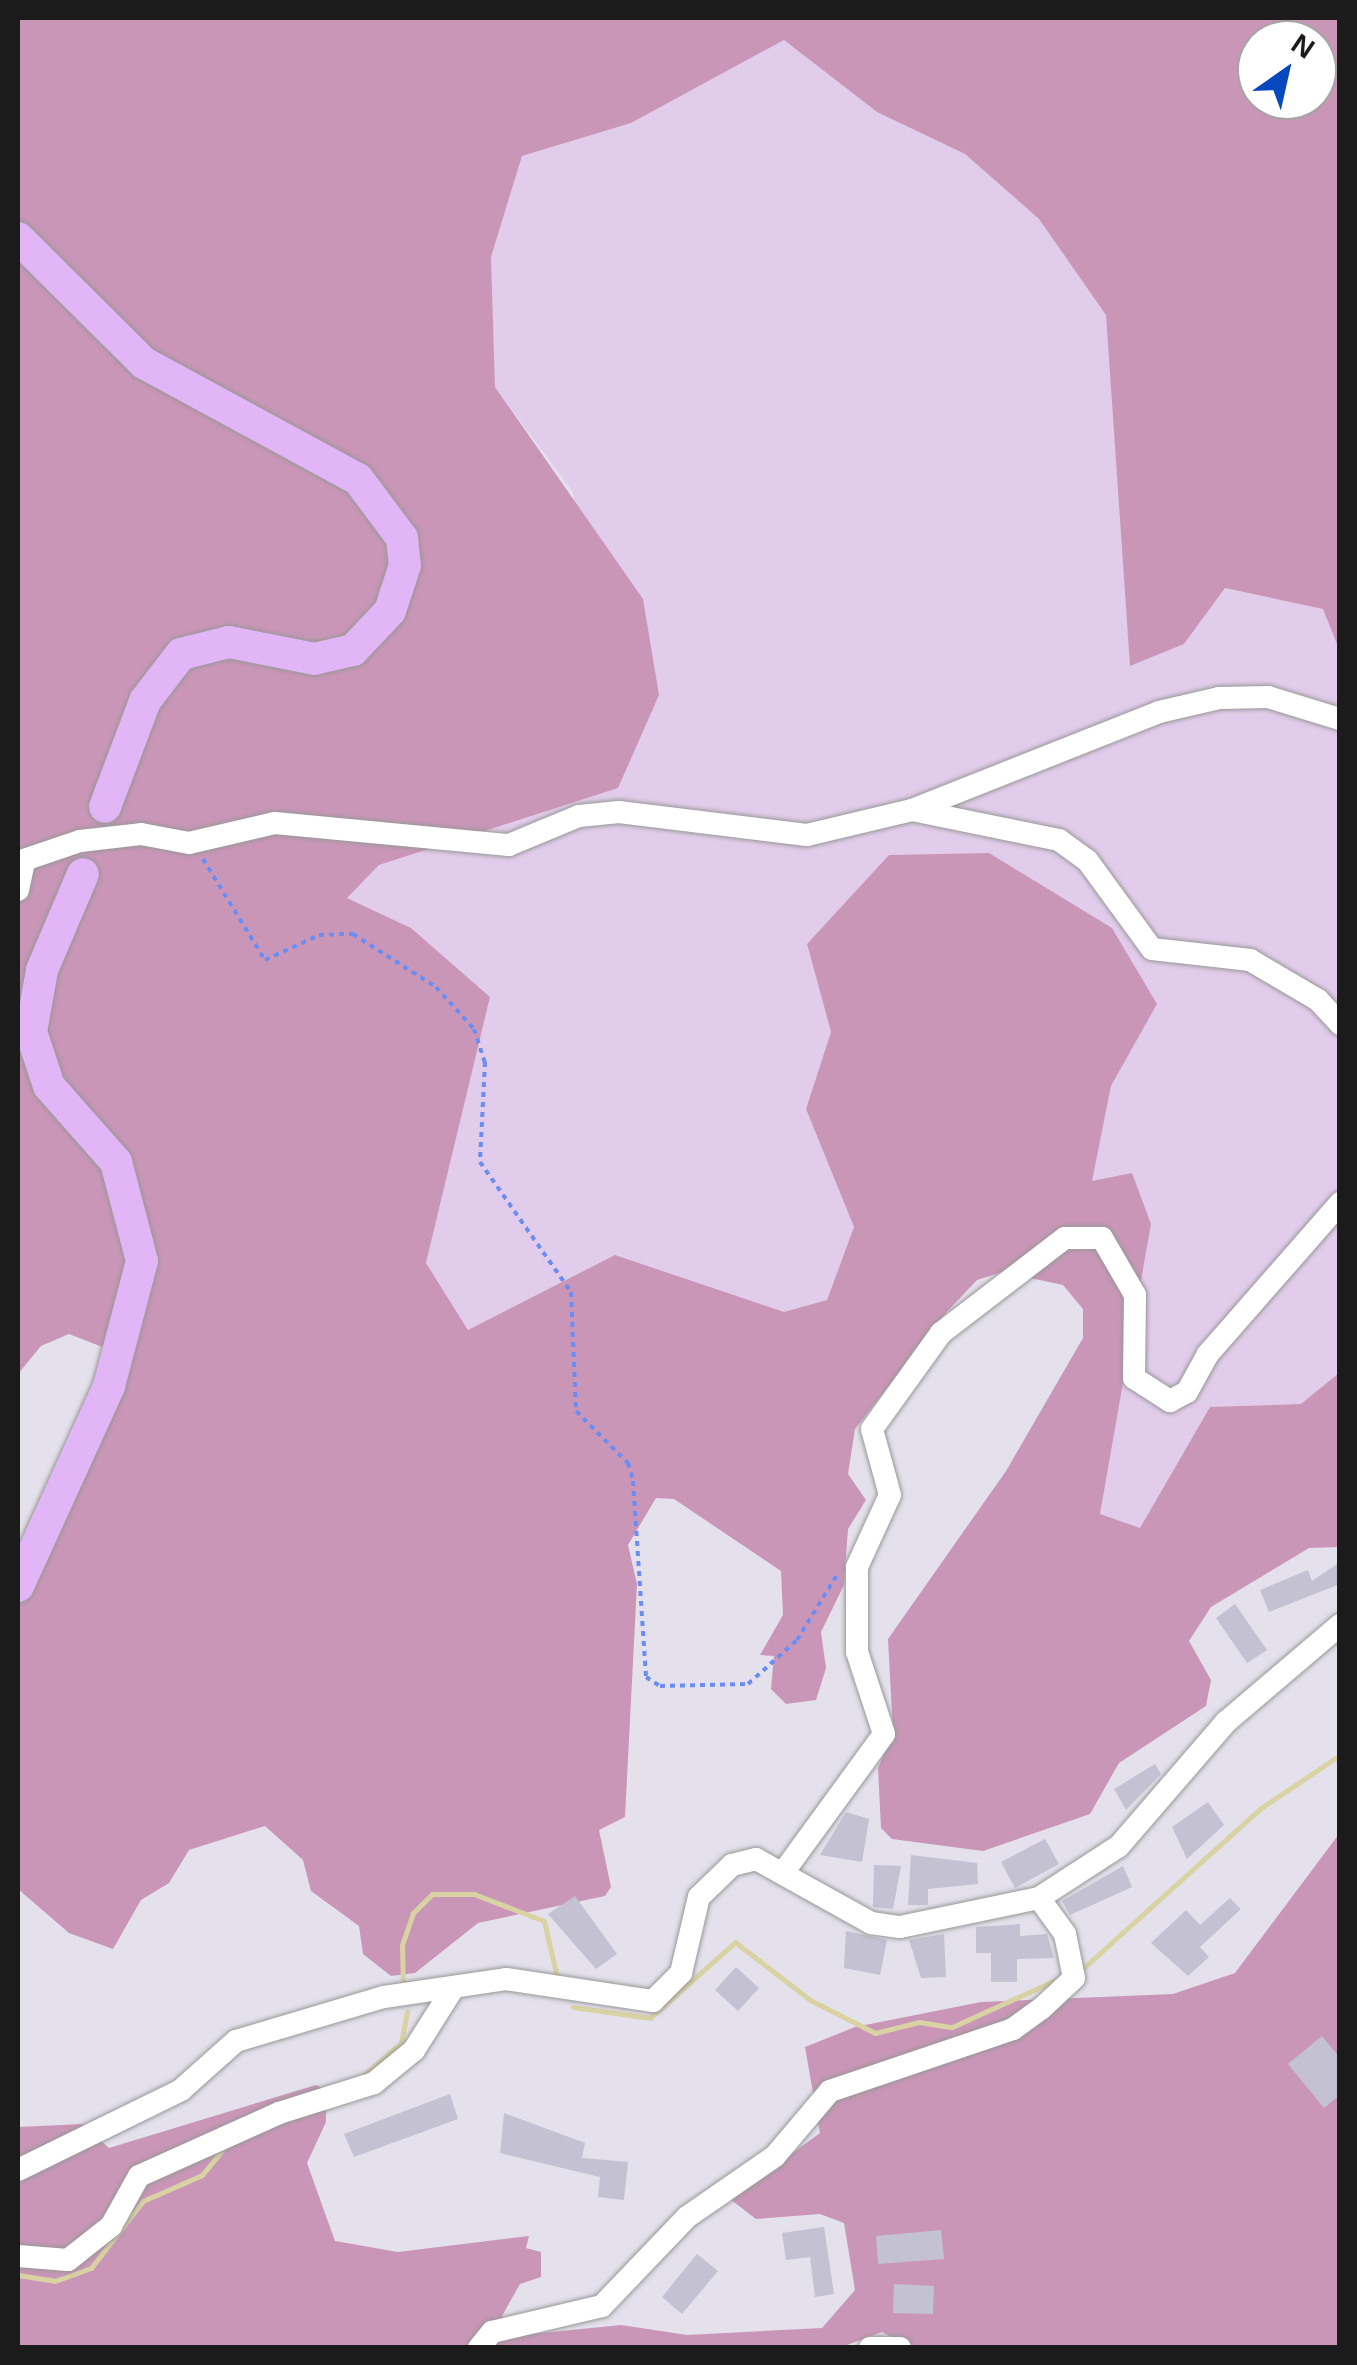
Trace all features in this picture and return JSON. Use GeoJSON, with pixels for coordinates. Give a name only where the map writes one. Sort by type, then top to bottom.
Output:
{"type":"FeatureCollection","features":[{"type":"Feature","properties":{"kind":"street"},"geometry":{"type":"LineString","coordinates":[[18,238],[144,362],[358,480],[402,538],[405,565],[390,611],[353,650],[315,659],[229,642],[181,654],[145,701],[105,807]]}},
{"type":"Feature","properties":{"kind":"street"},"geometry":{"type":"LineString","coordinates":[[18,890],[20,862],[111,837],[189,842],[275,823],[509,845],[579,816],[619,812],[806,835],[912,810],[1160,712],[1219,698],[1268,696],[1340,719]]}},
{"type":"Feature","properties":{"kind":"street"},"geometry":{"type":"LineString","coordinates":[[912,810],[1059,840],[1087,860],[1152,950],[1250,960],[1318,1000],[1340,1024]]}},
{"type":"Feature","properties":{"kind":"street"},"geometry":{"type":"LineString","coordinates":[[18,1586],[109,1386],[142,1261],[116,1162],[48,1086],[30,1032],[42,970],[83,874]]}},
{"type":"Feature","properties":{"kind":"street"},"geometry":{"type":"LineString","coordinates":[[786,1870],[884,1734],[857,1652],[857,1567],[890,1495],[872,1428],[941,1333],[1065,1238],[1102,1238],[1135,1295],[1134,1378],[1170,1400],[1187,1392],[1208,1354],[1340,1203]]}},
{"type":"Feature","properties":{"kind":"street"},"geometry":{"type":"LineString","coordinates":[[18,2170],[181,2090],[236,2041],[312,2026],[384,1997],[506,1979],[653,2000],[681,1973],[698,1897],[712,1878],[756,1859],[786,1870],[838,1906],[900,1927],[1039,1898],[1119,1846],[1226,1722],[1340,1625]]}},
{"type":"Feature","properties":{"kind":"street"},"geometry":{"type":"LineString","coordinates":[[479,2348],[492,2332],[602,2306],[687,2217],[776,2156],[830,2090],[1014,2029],[1072,1971],[1065,1934],[1039,1898]]}},
{"type":"Feature","properties":{"kind":"street"},"geometry":{"type":"LineString","coordinates":[[18,2256],[68,2260],[111,2226],[140,2176],[279,2112],[374,2083],[414,2050],[454,1987]]}},
{"type":"Feature","properties":{"kind":"street"},"geometry":{"type":"LineString","coordinates":[[870,2348],[900,2348]]}},
{"type":"Feature","properties":{"kind":"path"},"geometry":{"type":"LineString","coordinates":[[189,842],[231,892],[265,960],[319,934],[353,934],[436,987],[474,1029],[485,1062],[480,1162],[571,1292],[576,1410],[628,1463],[634,1481],[646,1677],[660,1686],[748,1684],[797,1640],[840,1570]]}},
{"type":"Feature","properties":{"kind":"shaded area"},"geometry":{"type":"Polygon","coordinates":[[[18,18],[1339,18],[1339,649],[1323,609],[1225,588],[1184,644],[1130,666],[1106,315],[1039,219],[965,154],[877,112],[784,40],[631,123],[522,156],[491,257],[495,387],[643,599],[659,695],[618,788],[379,865],[347,898],[411,928],[490,997],[426,1263],[468,1330],[615,1255],[784,1312],[827,1300],[854,1227],[806,1109],[831,1032],[807,944],[889,855],[989,853],[1112,928],[1157,1004],[1111,1086],[1092,1181],[1132,1173],[1151,1224],[1100,1514],[1140,1528],[1210,1407],[1301,1404],[1339,1373],[1339,1547],[1309,1548],[1211,1607],[1189,1641],[1211,1680],[1206,1706],[1119,1763],[1090,1814],[983,1851],[892,1839],[881,1828],[878,1768],[893,1733],[888,1639],[1006,1471],[1083,1338],[1083,1309],[1063,1285],[1002,1272],[977,1280],[944,1315],[855,1429],[848,1474],[866,1500],[848,1529],[844,1585],[821,1632],[826,1668],[816,1700],[786,1704],[771,1689],[774,1656],[760,1655],[783,1615],[781,1571],[674,1499],[656,1498],[628,1545],[637,1584],[625,1817],[599,1830],[611,1887],[605,1896],[478,1923],[415,1973],[391,1976],[363,1954],[359,1926],[311,1891],[303,1860],[265,1826],[189,1850],[169,1883],[141,1900],[113,1949],[69,1933],[18,1889],[18,1608],[128,1357],[69,1334],[41,1346],[18,1374],[18,18]]]}},
{"type":"Feature","properties":{"kind":"shaded area"},"geometry":{"type":"Polygon","coordinates":[[[784,40],[877,112],[965,154],[1039,219],[1107,315],[1130,666],[1184,644],[1225,588],[1324,609],[1340,649],[1339,1373],[1301,1404],[1210,1407],[1140,1529],[1100,1514],[1151,1224],[1091,1182],[1111,1086],[1157,1004],[1047,890],[989,853],[807,944],[831,1032],[806,1109],[854,1227],[827,1300],[784,1313],[615,1255],[468,1330],[426,1263],[490,997],[411,928],[347,898],[379,865],[618,787],[573,492],[495,387],[491,257],[522,156],[631,123],[784,40]]]}},
{"type":"Feature","properties":{"kind":"shaded area"},"geometry":{"type":"Polygon","coordinates":[[[1339,1834],[1339,2347],[912,2348],[882,2332],[839,2348],[18,2347],[18,2127],[82,2124],[109,2148],[316,2085],[326,2090],[326,2122],[307,2163],[335,2241],[398,2252],[529,2236],[526,2248],[541,2252],[541,2277],[520,2284],[502,2316],[512,2336],[621,2325],[687,2335],[822,2328],[855,2290],[844,2223],[820,2214],[756,2219],[730,2199],[820,2133],[805,2047],[855,2027],[981,2002],[1173,1994],[1235,1973],[1339,1834]]]}},
{"type":"Feature","properties":{"kind":"building"},"geometry":{"type":"Polygon","coordinates":[[[1340,1562],[1340,1584],[1269,1612],[1260,1590],[1308,1570],[1312,1581],[1340,1562]]]}},
{"type":"Feature","properties":{"kind":"building"},"geometry":{"type":"Polygon","coordinates":[[[1235,1604],[1267,1650],[1247,1663],[1216,1618],[1235,1604]]]}},
{"type":"Feature","properties":{"kind":"building"},"geometry":{"type":"Polygon","coordinates":[[[1155,1764],[1161,1774],[1126,1810],[1114,1789],[1155,1764]]]}},
{"type":"Feature","properties":{"kind":"building"},"geometry":{"type":"Polygon","coordinates":[[[1208,1802],[1224,1825],[1187,1859],[1172,1827],[1208,1802]]]}},
{"type":"Feature","properties":{"kind":"building"},"geometry":{"type":"Polygon","coordinates":[[[846,1812],[869,1819],[862,1862],[820,1855],[846,1812]]]}},
{"type":"Feature","properties":{"kind":"building"},"geometry":{"type":"Polygon","coordinates":[[[1045,1839],[1059,1864],[1015,1888],[1001,1862],[1045,1839]]]}},
{"type":"Feature","properties":{"kind":"building"},"geometry":{"type":"Polygon","coordinates":[[[911,1855],[977,1863],[978,1884],[928,1889],[928,1905],[908,1905],[911,1855]]]}},
{"type":"Feature","properties":{"kind":"building"},"geometry":{"type":"Polygon","coordinates":[[[874,1865],[901,1866],[893,1909],[873,1907],[874,1865]]]}},
{"type":"Feature","properties":{"kind":"building"},"geometry":{"type":"Polygon","coordinates":[[[1123,1866],[1132,1887],[1070,1915],[1062,1901],[1123,1866]]]}},
{"type":"Feature","properties":{"kind":"building"},"geometry":{"type":"Polygon","coordinates":[[[575,1896],[617,1954],[596,1969],[548,1914],[575,1896]]]}},
{"type":"Feature","properties":{"kind":"building"},"geometry":{"type":"Polygon","coordinates":[[[1230,1898],[1241,1909],[1200,1947],[1209,1957],[1188,1976],[1151,1943],[1186,1910],[1200,1925],[1230,1898]]]}},
{"type":"Feature","properties":{"kind":"building"},"geometry":{"type":"Polygon","coordinates":[[[1020,1924],[1020,1936],[1047,1934],[1054,1958],[1017,1959],[1017,1982],[991,1982],[991,1953],[976,1953],[976,1927],[1020,1924]]]}},
{"type":"Feature","properties":{"kind":"building"},"geometry":{"type":"Polygon","coordinates":[[[846,1931],[887,1940],[880,1975],[844,1968],[846,1931]]]}},
{"type":"Feature","properties":{"kind":"building"},"geometry":{"type":"Polygon","coordinates":[[[944,1934],[946,1977],[921,1978],[909,1940],[944,1934]]]}},
{"type":"Feature","properties":{"kind":"building"},"geometry":{"type":"Polygon","coordinates":[[[736,1967],[759,1988],[738,2011],[715,1990],[736,1967]]]}},
{"type":"Feature","properties":{"kind":"building"},"geometry":{"type":"Polygon","coordinates":[[[1322,2036],[1340,2058],[1340,2095],[1324,2108],[1288,2064],[1322,2036]]]}},
{"type":"Feature","properties":{"kind":"building"},"geometry":{"type":"Polygon","coordinates":[[[450,2094],[458,2119],[354,2157],[344,2134],[450,2094]]]}},
{"type":"Feature","properties":{"kind":"building"},"geometry":{"type":"Polygon","coordinates":[[[504,2113],[585,2143],[582,2158],[628,2162],[624,2200],[598,2197],[600,2177],[500,2153],[504,2113]]]}},
{"type":"Feature","properties":{"kind":"building"},"geometry":{"type":"Polygon","coordinates":[[[824,2227],[834,2294],[815,2297],[810,2257],[786,2260],[782,2233],[824,2227]]]}},
{"type":"Feature","properties":{"kind":"building"},"geometry":{"type":"Polygon","coordinates":[[[941,2230],[944,2259],[878,2264],[876,2236],[941,2230]]]}},
{"type":"Feature","properties":{"kind":"building"},"geometry":{"type":"Polygon","coordinates":[[[697,2254],[718,2271],[682,2314],[662,2297],[697,2254]]]}},
{"type":"Feature","properties":{"kind":"building"},"geometry":{"type":"Polygon","coordinates":[[[894,2284],[934,2286],[933,2314],[893,2313],[894,2284]]]}},
{"type":"Feature","properties":{"kind":"waterway"},"geometry":{"type":"LineString","coordinates":[[1080,1971],[1261,1808],[1340,1755]]}},
{"type":"Feature","properties":{"kind":"waterway"},"geometry":{"type":"LineString","coordinates":[[403,1986],[402,1945],[413,1913],[432,1894],[474,1894],[544,1921],[557,1977]]}},
{"type":"Feature","properties":{"kind":"waterway"},"geometry":{"type":"LineString","coordinates":[[573,2007],[650,2018],[735,1942],[810,2000],[875,2033],[919,2022],[952,2027],[1060,1978]]}},
{"type":"Feature","properties":{"kind":"waterway"},"geometry":{"type":"LineString","coordinates":[[364,2075],[401,2043],[407,2012]]}},
{"type":"Feature","properties":{"kind":"waterway"},"geometry":{"type":"LineString","coordinates":[[18,2275],[55,2281],[91,2268],[143,2201],[202,2175],[222,2150]]}}]}
